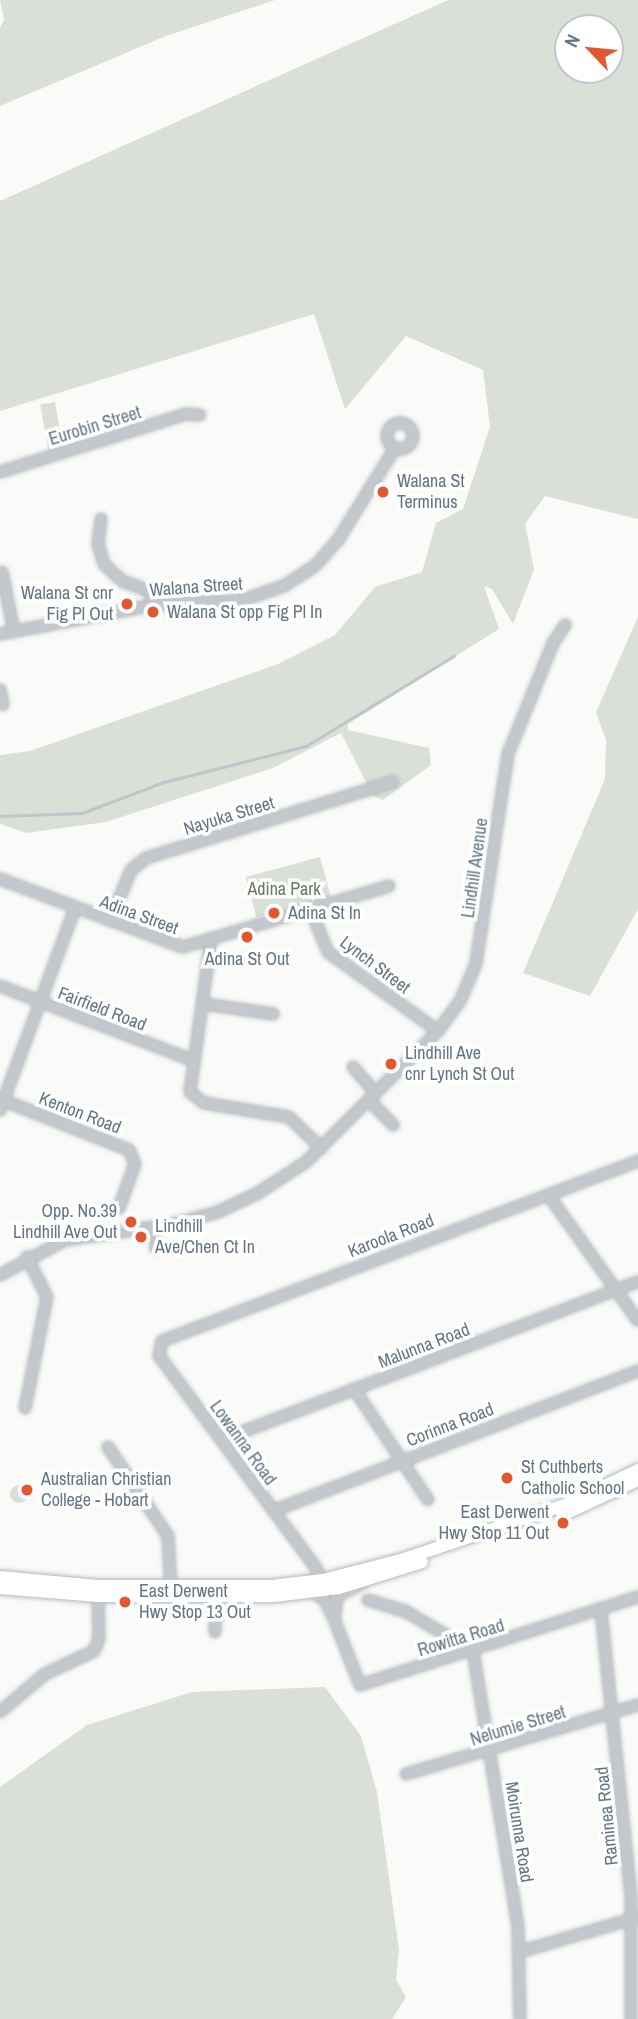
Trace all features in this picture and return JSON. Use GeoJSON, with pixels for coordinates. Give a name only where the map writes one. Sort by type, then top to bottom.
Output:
{"type":"FeatureCollection","features":[{"type":"Feature","properties":{"kind":"main road"},"geometry":{"type":"LineString","coordinates":[[319,1586],[567,1504],[638,1470]]}},
{"type":"Feature","properties":{"kind":"main road"},"geometry":{"type":"LineString","coordinates":[[0,1588],[216,1591],[366,1581],[579,1509],[638,1480]]}},
{"type":"Feature","properties":{"kind":"main road"},"geometry":{"type":"LineString","coordinates":[[0,1577],[98,1591]]}},
{"type":"Feature","properties":{"kind":"street","name":"Eurobin Street"},"geometry":{"type":"LineString","coordinates":[[0,472],[186,414],[200,415]]}},
{"type":"Feature","properties":{"kind":"street","name":"Walana Street"},"geometry":{"type":"LineString","coordinates":[[0,634],[154,605],[243,600],[294,581],[338,540],[395,448]]}},
{"type":"Feature","properties":{"kind":"street"},"geometry":{"type":"LineString","coordinates":[[101,519],[98,544],[104,564],[122,581],[149,591],[154,605]]}},
{"type":"Feature","properties":{"kind":"street"},"geometry":{"type":"LineString","coordinates":[[2,572],[14,632]]}},
{"type":"Feature","properties":{"kind":"street","name":"Lindhill Avenue"},"geometry":{"type":"LineString","coordinates":[[1,1273],[27,1257],[84,1235],[155,1228],[239,1203],[292,1172],[321,1148],[438,1031],[461,999],[475,963],[508,754],[553,643],[565,625]]}},
{"type":"Feature","properties":{"kind":"street"},"geometry":{"type":"LineString","coordinates":[[0,690],[3,705]]}},
{"type":"Feature","properties":{"kind":"street","name":"Nayuka Street"},"geometry":{"type":"LineString","coordinates":[[110,921],[128,875],[142,860],[393,782]]}},
{"type":"Feature","properties":{"kind":"street","name":"Adina Street"},"geometry":{"type":"LineString","coordinates":[[0,879],[178,947],[211,940],[389,886]]}},
{"type":"Feature","properties":{"kind":"street"},"geometry":{"type":"LineString","coordinates":[[1,1103],[75,908]]}},
{"type":"Feature","properties":{"kind":"street","name":"Lynch Street"},"geometry":{"type":"LineString","coordinates":[[311,911],[328,952],[438,1031]]}},
{"type":"Feature","properties":{"kind":"street"},"geometry":{"type":"LineString","coordinates":[[211,940],[190,1092],[195,1100],[289,1117],[321,1148]]}},
{"type":"Feature","properties":{"kind":"street","name":"Fairfield Road"},"geometry":{"type":"LineString","coordinates":[[0,986],[194,1061]]}},
{"type":"Feature","properties":{"kind":"street"},"geometry":{"type":"LineString","coordinates":[[204,1004],[273,1014]]}},
{"type":"Feature","properties":{"kind":"street"},"geometry":{"type":"LineString","coordinates":[[353,1067],[393,1125]]}},
{"type":"Feature","properties":{"kind":"street","name":"Kenton Road"},"geometry":{"type":"LineString","coordinates":[[1,1103],[129,1150],[135,1164],[119,1208]]}},
{"type":"Feature","properties":{"kind":"street","name":"Karoola Road"},"geometry":{"type":"LineString","coordinates":[[158,1345],[227,1315],[638,1161]]}},
{"type":"Feature","properties":{"kind":"street"},"geometry":{"type":"LineString","coordinates":[[549,1196],[638,1321]]}},
{"type":"Feature","properties":{"kind":"street"},"geometry":{"type":"LineString","coordinates":[[155,1228],[156,1249]]}},
{"type":"Feature","properties":{"kind":"street"},"geometry":{"type":"LineString","coordinates":[[25,1408],[47,1297],[27,1257]]}},
{"type":"Feature","properties":{"kind":"street","name":"Malunna Road"},"geometry":{"type":"LineString","coordinates":[[222,1440],[638,1282]]}},
{"type":"Feature","properties":{"kind":"street","name":"Lowanna Road"},"geometry":{"type":"LineString","coordinates":[[158,1345],[159,1356],[274,1511],[306,1558],[319,1586]]}},
{"type":"Feature","properties":{"kind":"street","name":"Corinna Road"},"geometry":{"type":"LineString","coordinates":[[274,1511],[638,1371]]}},
{"type":"Feature","properties":{"kind":"street"},"geometry":{"type":"LineString","coordinates":[[354,1389],[428,1500]]}},
{"type":"Feature","properties":{"kind":"street"},"geometry":{"type":"LineString","coordinates":[[108,1447],[169,1536],[171,1591]]}},
{"type":"Feature","properties":{"kind":"street"},"geometry":{"type":"LineString","coordinates":[[334,1619],[337,1596],[366,1581]]}},
{"type":"Feature","properties":{"kind":"street","name":"Rowitta Road"},"geometry":{"type":"LineString","coordinates":[[319,1586],[360,1685],[638,1597]]}},
{"type":"Feature","properties":{"kind":"street"},"geometry":{"type":"LineString","coordinates":[[0,1712],[45,1674],[94,1651],[99,1639],[98,1591]]}},
{"type":"Feature","properties":{"kind":"street"},"geometry":{"type":"LineString","coordinates":[[215,1632],[216,1591]]}},
{"type":"Feature","properties":{"kind":"street"},"geometry":{"type":"LineString","coordinates":[[368,1600],[405,1611],[473,1651]]}},
{"type":"Feature","properties":{"kind":"street","name":"Raminea Road"},"geometry":{"type":"LineString","coordinates":[[601,1610],[635,1919],[631,2019]]}},
{"type":"Feature","properties":{"kind":"street","name":"Moirunna Road"},"geometry":{"type":"LineString","coordinates":[[473,1651],[519,1952],[520,2019]]}},
{"type":"Feature","properties":{"kind":"street","name":"Nelumie Street"},"geometry":{"type":"LineString","coordinates":[[406,1774],[490,1752],[638,1705]]}},
{"type":"Feature","properties":{"kind":"street"},"geometry":{"type":"LineString","coordinates":[[519,1952],[635,1919]]}},
{"type":"Feature","properties":{"kind":"green space"},"geometry":{"type":"Polygon","coordinates":[[[0,0],[275,0],[166,36],[0,106],[0,28],[4,20],[0,0]]]}},
{"type":"Feature","properties":{"kind":"green space"},"geometry":{"type":"Polygon","coordinates":[[[448,0],[638,0],[638,519],[545,496],[525,524],[534,569],[513,624],[492,589],[484,586],[499,629],[348,724],[348,730],[429,748],[431,765],[383,800],[373,796],[341,733],[273,768],[106,822],[26,833],[0,824],[0,755],[30,751],[278,664],[335,635],[375,587],[422,572],[436,523],[463,509],[490,427],[483,370],[406,336],[345,409],[314,314],[0,411],[0,201],[448,0]]]}},
{"type":"Feature","properties":{"kind":"green space"},"geometry":{"type":"Polygon","coordinates":[[[55,402],[63,448],[48,451],[40,405],[55,402]]]}},
{"type":"Feature","properties":{"kind":"green space"},"geometry":{"type":"Polygon","coordinates":[[[638,617],[638,909],[590,996],[523,973],[605,779],[606,740],[596,712],[638,617]]]}},
{"type":"Feature","properties":{"kind":"green space","name":"Adina Park"},"geometry":{"type":"Polygon","coordinates":[[[320,857],[331,898],[256,917],[246,877],[320,857]]]}},
{"type":"Feature","properties":{"kind":"green space"},"geometry":{"type":"Polygon","coordinates":[[[19,1485],[25,1488],[28,1494],[25,1500],[19,1503],[13,1500],[10,1494],[13,1488],[19,1485]]]}},
{"type":"Feature","properties":{"kind":"green space"},"geometry":{"type":"Polygon","coordinates":[[[325,1687],[361,1736],[377,1792],[399,1950],[396,1980],[406,1997],[392,2019],[0,2019],[0,1787],[87,1725],[192,1692],[325,1687]]]}},
{"type":"Feature","properties":{"kind":"waterway"},"geometry":{"type":"LineString","coordinates":[[0,816],[82,813],[164,782],[306,746],[454,656]]}},
{"type":"Feature","properties":{"kind":"place","name":"Walana St Terminus"},"geometry":{"type":"Point","coordinates":[383,492]}},
{"type":"Feature","properties":{"kind":"place","name":"Walana St cnr Fig Pl Out"},"geometry":{"type":"Point","coordinates":[127,604]}},
{"type":"Feature","properties":{"kind":"place","name":"Walana St opp Fig Pl In"},"geometry":{"type":"Point","coordinates":[153,612]}},
{"type":"Feature","properties":{"kind":"place","name":"Adina St In"},"geometry":{"type":"Point","coordinates":[274,913]}},
{"type":"Feature","properties":{"kind":"place","name":"Adina St Out"},"geometry":{"type":"Point","coordinates":[247,937]}},
{"type":"Feature","properties":{"kind":"place","name":"Lindhill Ave cnr Lynch St Out"},"geometry":{"type":"Point","coordinates":[391,1064]}},
{"type":"Feature","properties":{"kind":"place","name":"Opp. No.39 Lindhill Ave Out"},"geometry":{"type":"Point","coordinates":[131,1222]}},
{"type":"Feature","properties":{"kind":"place","name":"Lindhill Ave/Chen Ct In"},"geometry":{"type":"Point","coordinates":[141,1237]}},
{"type":"Feature","properties":{"kind":"place","name":"St Cuthberts Catholic School"},"geometry":{"type":"Point","coordinates":[507,1478]}},
{"type":"Feature","properties":{"kind":"place","name":"Australian Christian College - Hobart"},"geometry":{"type":"Point","coordinates":[27,1490]}},
{"type":"Feature","properties":{"kind":"place","name":"East Derwent Hwy Stop 11 Out"},"geometry":{"type":"Point","coordinates":[563,1523]}},
{"type":"Feature","properties":{"kind":"place","name":"East Derwent Hwy Stop 13 Out"},"geometry":{"type":"Point","coordinates":[125,1602]}}]}
